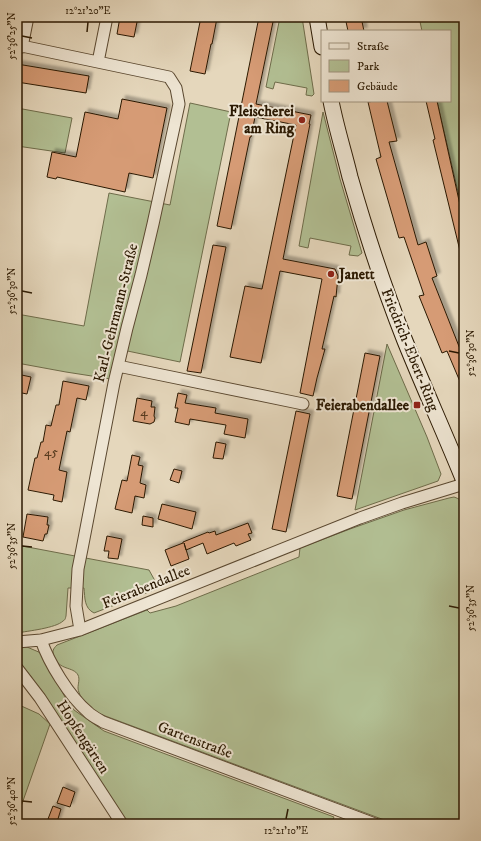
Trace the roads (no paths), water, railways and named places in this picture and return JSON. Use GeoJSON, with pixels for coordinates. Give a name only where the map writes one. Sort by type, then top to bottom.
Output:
{"type":"FeatureCollection","features":[{"type":"Feature","properties":{"kind":"main road"},"geometry":{"type":"LineString","coordinates":[[317,17],[321,41]]}},
{"type":"Feature","properties":{"kind":"main road","name":"Friedrich-Ebert-Ring"},"geometry":{"type":"LineString","coordinates":[[332,102],[358,207],[387,295],[414,363],[464,480]]}},
{"type":"Feature","properties":{"kind":"street","name":"Karl-Gehrmann-Straße"},"geometry":{"type":"LineString","coordinates":[[28,17],[20,46],[169,77],[176,88],[179,104],[154,224],[114,383],[78,569],[76,606],[80,630]]}},
{"type":"Feature","properties":{"kind":"street"},"geometry":{"type":"LineString","coordinates":[[98,62],[106,17]]}},
{"type":"Feature","properties":{"kind":"street"},"geometry":{"type":"LineString","coordinates":[[118,366],[304,404]]}},
{"type":"Feature","properties":{"kind":"street","name":"Feierabendallee"},"geometry":{"type":"LineString","coordinates":[[17,642],[41,640],[80,630],[360,518],[402,503],[464,484]]}},
{"type":"Feature","properties":{"kind":"street","name":"Gartenstraße"},"geometry":{"type":"LineString","coordinates":[[41,640],[45,652],[77,702],[89,713],[103,722],[375,824]]}},
{"type":"Feature","properties":{"kind":"street","name":"Hopfengärten"},"geometry":{"type":"LineString","coordinates":[[17,668],[40,698],[122,824]]}},
{"type":"Feature","properties":{"kind":"place","name":"Fleischerei am Ring"},"geometry":{"type":"Point","coordinates":[302,120]}},
{"type":"Feature","properties":{"kind":"place","name":"Janett"},"geometry":{"type":"Point","coordinates":[331,274]}},
{"type":"Feature","properties":{"kind":"place","name":"Feierabendallee"},"geometry":{"type":"Point","coordinates":[417,405]}}]}
